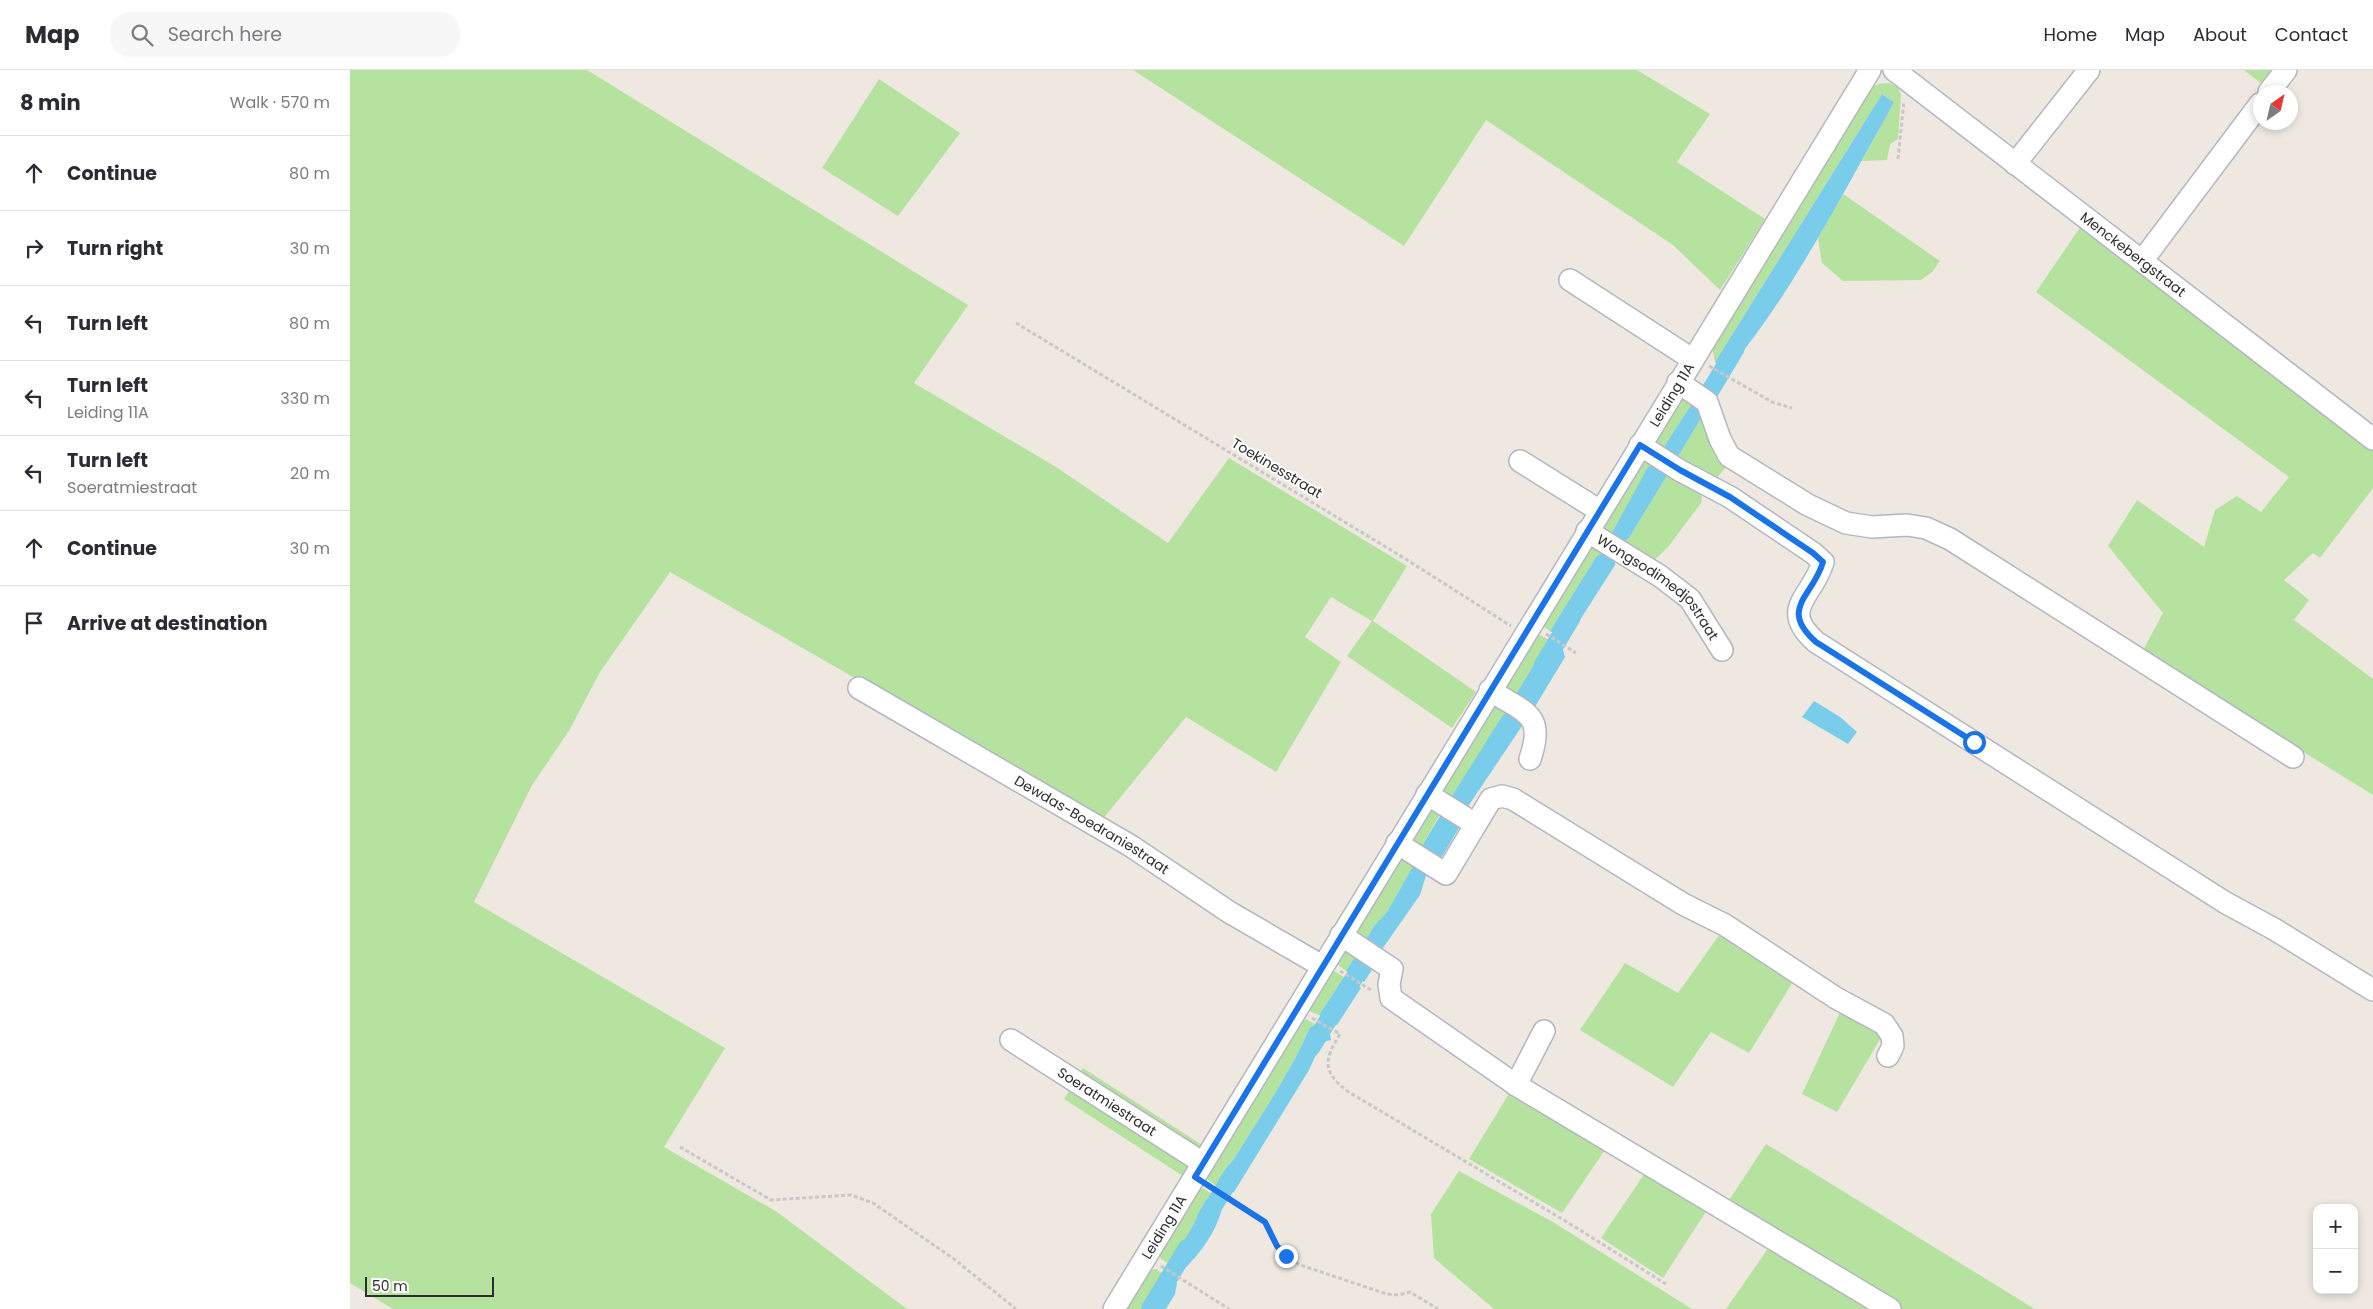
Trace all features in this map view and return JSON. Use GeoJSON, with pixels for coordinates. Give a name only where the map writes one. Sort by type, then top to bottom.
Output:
{"type":"FeatureCollection","features":[{"type":"Feature","properties":{"kind":"street","name":"Leiding 11A"},"geometry":{"type":"LineString","coordinates":[[1114,1309],[1324,964],[1346,939],[1403,846],[1490,690],[1587,531],[1642,447],[1678,382],[1870,70]]}},
{"type":"Feature","properties":{"kind":"street","name":"Menckebergstraat"},"geometry":{"type":"LineString","coordinates":[[1894,70],[2373,439]]}},
{"type":"Feature","properties":{"kind":"street"},"geometry":{"type":"LineString","coordinates":[[2015,164],[2089,70]]}},
{"type":"Feature","properties":{"kind":"street"},"geometry":{"type":"LineString","coordinates":[[2274,85],[2286,70]]}},
{"type":"Feature","properties":{"kind":"street"},"geometry":{"type":"LineString","coordinates":[[2142,261],[2253,113]]}},
{"type":"Feature","properties":{"kind":"street"},"geometry":{"type":"LineString","coordinates":[[1570,280],[1692,359]]}},
{"type":"Feature","properties":{"kind":"street"},"geometry":{"type":"LineString","coordinates":[[1678,382],[1708,402],[1720,439],[1729,456],[1808,505],[1846,523],[1872,527],[1907,525],[1926,528],[1950,539],[2293,757]]}},
{"type":"Feature","properties":{"kind":"street"},"geometry":{"type":"LineString","coordinates":[[1642,447],[1730,497],[1813,553],[1823,562],[1820,572],[1802,601],[1798,617],[1802,630],[1816,642],[2226,903],[2274,928],[2373,990]]}},
{"type":"Feature","properties":{"kind":"street"},"geometry":{"type":"LineString","coordinates":[[1520,461],[1600,511]]}},
{"type":"Feature","properties":{"kind":"street","name":"Wongsodimedjostraat"},"geometry":{"type":"LineString","coordinates":[[1587,531],[1690,599],[1722,650]]}},
{"type":"Feature","properties":{"kind":"street","name":"Dewdas-Boedraniestraat"},"geometry":{"type":"LineString","coordinates":[[859,688],[1132,846],[1229,912],[1324,964]]}},
{"type":"Feature","properties":{"kind":"street"},"geometry":{"type":"LineString","coordinates":[[1490,690],[1531,717],[1537,726],[1536,743],[1530,759]]}},
{"type":"Feature","properties":{"kind":"street"},"geometry":{"type":"LineString","coordinates":[[1403,846],[1446,874],[1468,819],[1491,799],[1502,796],[1513,799],[1683,904],[1725,925],[1836,998],[1884,1024],[1892,1036],[1893,1046],[1888,1056]]}},
{"type":"Feature","properties":{"kind":"street"},"geometry":{"type":"LineString","coordinates":[[1431,797],[1468,819]]}},
{"type":"Feature","properties":{"kind":"street"},"geometry":{"type":"LineString","coordinates":[[1346,939],[1392,969],[1389,984],[1391,998],[1516,1084],[1890,1309]]}},
{"type":"Feature","properties":{"kind":"street"},"geometry":{"type":"LineString","coordinates":[[1516,1084],[1544,1031]]}},
{"type":"Feature","properties":{"kind":"street","name":"Soeratmiestraat"},"geometry":{"type":"LineString","coordinates":[[1011,1040],[1199,1170]]}},
{"type":"Feature","properties":{"kind":"path"},"geometry":{"type":"LineString","coordinates":[[1898,159],[1905,98],[1914,86]]}},
{"type":"Feature","properties":{"kind":"path","name":"Toekinesstraat"},"geometry":{"type":"LineString","coordinates":[[1016,323],[1404,558],[1527,629],[1576,653]]}},
{"type":"Feature","properties":{"kind":"path"},"geometry":{"type":"LineString","coordinates":[[1692,359],[1715,369],[1772,402],[1792,408]]}},
{"type":"Feature","properties":{"kind":"path"},"geometry":{"type":"LineString","coordinates":[[1324,964],[1374,993]]}},
{"type":"Feature","properties":{"kind":"path"},"geometry":{"type":"LineString","coordinates":[[1296,1009],[1340,1034],[1328,1053],[1327,1066],[1335,1081],[1347,1091],[1567,1222],[1666,1284]]}},
{"type":"Feature","properties":{"kind":"path"},"geometry":{"type":"LineString","coordinates":[[680,1147],[771,1200],[851,1195],[873,1203],[954,1259],[1016,1309]]}},
{"type":"Feature","properties":{"kind":"path"},"geometry":{"type":"LineString","coordinates":[[1199,1170],[1240,1207],[1265,1222],[1277,1246],[1286,1256],[1300,1265],[1387,1294],[1399,1295],[1410,1292],[1438,1309]]}},
{"type":"Feature","properties":{"kind":"path"},"geometry":{"type":"LineString","coordinates":[[1145,1258],[1191,1283],[1229,1309]]}},
{"type":"Feature","properties":{"kind":"green space"},"geometry":{"type":"Polygon","coordinates":[[[350,70],[587,70],[968,305],[914,383],[1056,467],[1168,543],[1229,458],[1407,566],[1373,621],[1476,692],[1452,728],[1347,656],[1372,621],[1331,597],[1305,637],[1341,662],[1276,772],[1186,717],[1102,820],[670,572],[600,672],[570,729],[531,787],[474,902],[725,1048],[664,1147],[777,1212],[907,1309],[393,1309],[350,1283],[350,70]]]}},
{"type":"Feature","properties":{"kind":"green space"},"geometry":{"type":"Polygon","coordinates":[[[1133,70],[1637,70],[1710,114],[1677,162],[1765,219],[1720,290],[1673,245],[1486,120],[1404,246],[1133,70]]]}},
{"type":"Feature","properties":{"kind":"green space"},"geometry":{"type":"Polygon","coordinates":[[[2244,70],[2281,70],[2269,85],[2263,85],[2244,70]]]}},
{"type":"Feature","properties":{"kind":"green space"},"geometry":{"type":"Polygon","coordinates":[[[879,79],[960,133],[898,216],[822,168],[879,79]]]}},
{"type":"Feature","properties":{"kind":"green space"},"geometry":{"type":"Polygon","coordinates":[[[1889,83],[1898,88],[1901,95],[1898,139],[1890,144],[1887,160],[1862,161],[1894,102],[1882,94],[1715,362],[1711,340],[1868,90],[1878,84],[1889,83]]]}},
{"type":"Feature","properties":{"kind":"green space"},"geometry":{"type":"Polygon","coordinates":[[[1843,194],[1940,261],[1932,272],[1921,280],[1843,281],[1822,263],[1818,238],[1843,194]]]}},
{"type":"Feature","properties":{"kind":"green space"},"geometry":{"type":"Polygon","coordinates":[[[2081,226],[2373,451],[2373,488],[2320,558],[2313,553],[2284,580],[2309,600],[2294,620],[2373,679],[2373,795],[2142,652],[2163,613],[2108,546],[2137,500],[2204,547],[2215,510],[2237,496],[2261,512],[2289,477],[2036,292],[2081,226]]]}},
{"type":"Feature","properties":{"kind":"green space"},"geometry":{"type":"Polygon","coordinates":[[[1680,396],[1696,399],[1728,465],[1713,482],[1674,463],[1691,405],[1660,453],[1650,446],[1680,396]]]}},
{"type":"Feature","properties":{"kind":"green space"},"geometry":{"type":"Polygon","coordinates":[[[1651,459],[1658,463],[1648,468],[1608,540],[1599,529],[1641,461],[1651,459]]]}},
{"type":"Feature","properties":{"kind":"green space"},"geometry":{"type":"Polygon","coordinates":[[[1668,470],[1696,488],[1702,496],[1701,503],[1668,547],[1649,565],[1618,546],[1629,538],[1666,477],[1668,470]]]}},
{"type":"Feature","properties":{"kind":"green space"},"geometry":{"type":"Polygon","coordinates":[[[1591,543],[1606,549],[1596,557],[1550,631],[1542,626],[1591,543]]]}},
{"type":"Feature","properties":{"kind":"green space"},"geometry":{"type":"Polygon","coordinates":[[[1540,635],[1549,640],[1513,699],[1503,686],[1535,637],[1540,635]]]}},
{"type":"Feature","properties":{"kind":"green space"},"geometry":{"type":"Polygon","coordinates":[[[1493,704],[1511,710],[1450,803],[1440,795],[1493,704]]]}},
{"type":"Feature","properties":{"kind":"green space"},"geometry":{"type":"Polygon","coordinates":[[[1432,808],[1448,813],[1439,816],[1419,851],[1410,837],[1432,808]]]}},
{"type":"Feature","properties":{"kind":"green space"},"geometry":{"type":"Polygon","coordinates":[[[1399,857],[1416,861],[1387,912],[1374,926],[1363,945],[1352,936],[1399,857]]]}},
{"type":"Feature","properties":{"kind":"green space"},"geometry":{"type":"Polygon","coordinates":[[[1722,931],[1796,977],[1749,1053],[1711,1032],[1673,1087],[1580,1030],[1625,963],[1678,993],[1722,931]]]}},
{"type":"Feature","properties":{"kind":"green space"},"geometry":{"type":"Polygon","coordinates":[[[1345,947],[1358,952],[1346,971],[1337,964],[1345,947]]]}},
{"type":"Feature","properties":{"kind":"green space"},"geometry":{"type":"Polygon","coordinates":[[[1329,968],[1344,977],[1319,1015],[1307,1008],[1329,968]]]}},
{"type":"Feature","properties":{"kind":"green space"},"geometry":{"type":"Polygon","coordinates":[[[1842,1008],[1879,1027],[1882,1036],[1837,1112],[1802,1094],[1842,1008]]]}},
{"type":"Feature","properties":{"kind":"green space"},"geometry":{"type":"Polygon","coordinates":[[[1304,1018],[1317,1025],[1310,1027],[1285,1076],[1237,1154],[1222,1173],[1216,1186],[1205,1175],[1300,1020],[1304,1018]]]}},
{"type":"Feature","properties":{"kind":"green space"},"geometry":{"type":"Polygon","coordinates":[[[1083,1068],[1202,1145],[1183,1176],[1064,1099],[1083,1068]]]}},
{"type":"Feature","properties":{"kind":"green space"},"geometry":{"type":"Polygon","coordinates":[[[1510,1092],[1605,1150],[1562,1213],[1469,1159],[1510,1092]]]}},
{"type":"Feature","properties":{"kind":"green space"},"geometry":{"type":"Polygon","coordinates":[[[1766,1144],[2035,1309],[1726,1309],[1769,1247],[1718,1217],[1766,1144]]]}},
{"type":"Feature","properties":{"kind":"green space"},"geometry":{"type":"Polygon","coordinates":[[[1459,1171],[1553,1222],[1692,1309],[1494,1309],[1434,1258],[1431,1214],[1459,1171]]]}},
{"type":"Feature","properties":{"kind":"green space"},"geometry":{"type":"Polygon","coordinates":[[[1645,1173],[1707,1210],[1663,1278],[1601,1238],[1645,1173]]]}},
{"type":"Feature","properties":{"kind":"green space"},"geometry":{"type":"Polygon","coordinates":[[[1203,1188],[1212,1194],[1205,1201],[1191,1229],[1169,1264],[1161,1259],[1158,1252],[1196,1191],[1203,1188]]]}},
{"type":"Feature","properties":{"kind":"green space"},"geometry":{"type":"Polygon","coordinates":[[[1156,1269],[1166,1276],[1158,1282],[1142,1309],[1124,1309],[1147,1271],[1156,1269]]]}},
{"type":"Feature","properties":{"kind":"water"},"geometry":{"type":"Polygon","coordinates":[[[1882,94],[1894,102],[1831,216],[1772,312],[1728,370],[1715,362],[1882,94]]]}},
{"type":"Feature","properties":{"kind":"water"},"geometry":{"type":"Polygon","coordinates":[[[1691,405],[1704,413],[1674,463],[1660,453],[1691,405]]]}},
{"type":"Feature","properties":{"kind":"water"},"geometry":{"type":"Polygon","coordinates":[[[1658,463],[1668,470],[1666,477],[1629,538],[1618,546],[1608,540],[1648,467],[1658,463]]]}},
{"type":"Feature","properties":{"kind":"water"},"geometry":{"type":"Polygon","coordinates":[[[1606,549],[1615,555],[1615,565],[1566,642],[1550,631],[1596,557],[1606,549]]]}},
{"type":"Feature","properties":{"kind":"water"},"geometry":{"type":"Polygon","coordinates":[[[1549,640],[1563,650],[1565,657],[1533,710],[1513,699],[1549,640]]]}},
{"type":"Feature","properties":{"kind":"water"},"geometry":{"type":"Polygon","coordinates":[[[1814,701],[1840,717],[1857,732],[1848,744],[1802,717],[1814,701]]]}},
{"type":"Feature","properties":{"kind":"water"},"geometry":{"type":"Polygon","coordinates":[[[1511,710],[1522,718],[1522,726],[1467,808],[1450,803],[1452,796],[1503,715],[1511,710]]]}},
{"type":"Feature","properties":{"kind":"water"},"geometry":{"type":"Polygon","coordinates":[[[1448,813],[1460,826],[1443,855],[1434,862],[1419,851],[1440,816],[1448,813]]]}},
{"type":"Feature","properties":{"kind":"water"},"geometry":{"type":"Polygon","coordinates":[[[1416,861],[1428,869],[1420,895],[1378,955],[1363,945],[1374,926],[1387,912],[1416,861]]]}},
{"type":"Feature","properties":{"kind":"water"},"geometry":{"type":"Polygon","coordinates":[[[1358,952],[1374,967],[1364,982],[1346,971],[1358,952]]]}},
{"type":"Feature","properties":{"kind":"water"},"geometry":{"type":"Polygon","coordinates":[[[1344,977],[1361,988],[1337,1025],[1319,1015],[1344,977]]]}},
{"type":"Feature","properties":{"kind":"water"},"geometry":{"type":"Polygon","coordinates":[[[1317,1025],[1330,1033],[1331,1040],[1322,1042],[1309,1070],[1234,1192],[1228,1193],[1216,1186],[1220,1177],[1237,1154],[1276,1092],[1310,1027],[1317,1025]]]}},
{"type":"Feature","properties":{"kind":"water"},"geometry":{"type":"Polygon","coordinates":[[[1212,1194],[1223,1202],[1218,1221],[1202,1249],[1181,1272],[1169,1264],[1191,1229],[1205,1201],[1212,1194]]]}},
{"type":"Feature","properties":{"kind":"water"},"geometry":{"type":"Polygon","coordinates":[[[1166,1276],[1177,1283],[1175,1294],[1166,1309],[1142,1309],[1158,1282],[1166,1276]]]}},
{"type":"Feature","properties":{"kind":"waterway"},"geometry":{"type":"LineString","coordinates":[[1698,411],[1736,348]]}},
{"type":"Feature","properties":{"kind":"waterway"},"geometry":{"type":"LineString","coordinates":[[1543,665],[1572,617]]}},
{"type":"Feature","properties":{"kind":"waterway"},"geometry":{"type":"LineString","coordinates":[[1311,1048],[1367,957]]}},
{"type":"Feature","properties":{"kind":"waterway"},"geometry":{"type":"LineString","coordinates":[[1206,1218],[1236,1170]]}},
{"type":"Feature","properties":{"kind":"waterway"},"geometry":{"type":"LineString","coordinates":[[1150,1309],[1187,1248]]}},
{"type":"Feature","properties":{"kind":"route"},"geometry":{"type":"LineString","coordinates":[[1286,1256],[1277,1246],[1265,1222],[1195,1177],[1640,445],[1680,470],[1730,497],[1813,553],[1823,562],[1820,572],[1802,601],[1798,617],[1802,630],[1816,642],[1974,742]]}}]}
